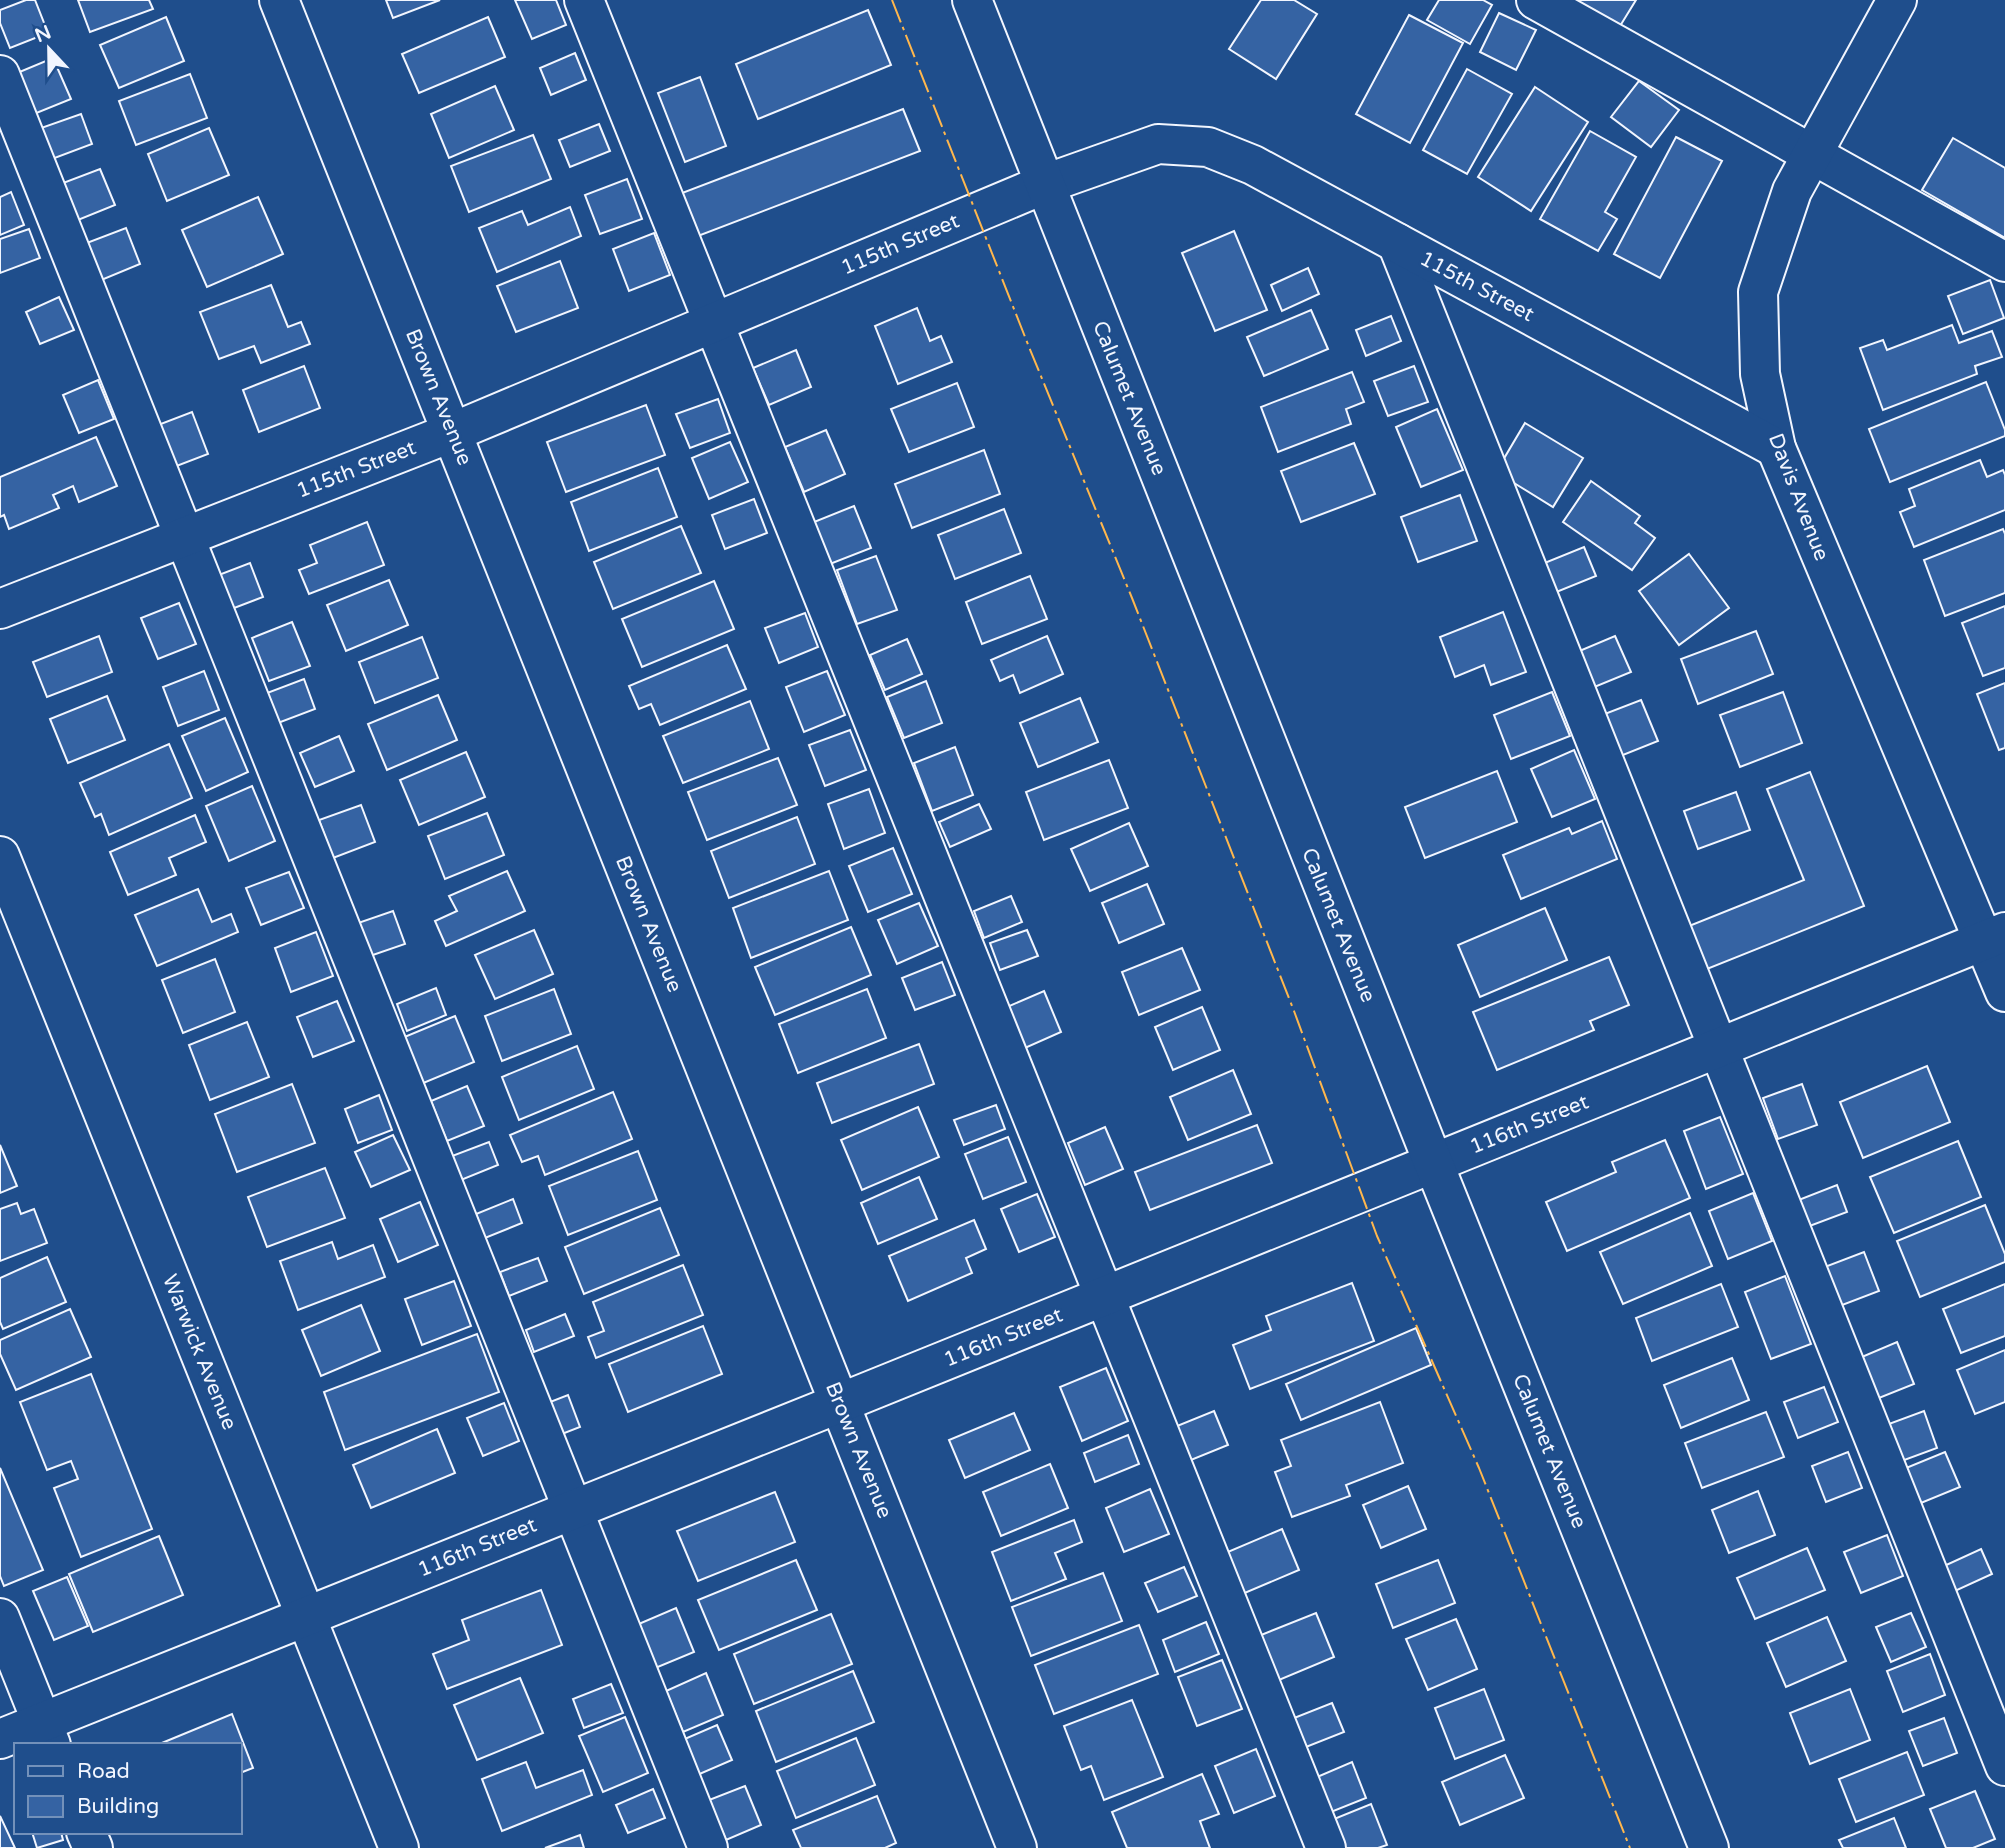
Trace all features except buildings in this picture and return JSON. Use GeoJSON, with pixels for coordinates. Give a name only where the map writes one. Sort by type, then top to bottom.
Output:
{"type":"FeatureCollection","features":[{"type":"Feature","properties":{"kind":"street","name":"Brown Avenue"},"geometry":{"type":"LineString","coordinates":[[279,0],[1017,1848]]}},
{"type":"Feature","properties":{"kind":"street"},"geometry":{"type":"LineString","coordinates":[[584,0],[1326,1848]]}},
{"type":"Feature","properties":{"kind":"street","name":"Calumet Avenue"},"geometry":{"type":"LineString","coordinates":[[972,0],[1433,1162],[1709,1848]]}},
{"type":"Feature","properties":{"kind":"street"},"geometry":{"type":"LineString","coordinates":[[1536,0],[2005,262]]}},
{"type":"Feature","properties":{"kind":"street","name":"Davis Avenue"},"geometry":{"type":"LineString","coordinates":[[1896,0],[1792,191],[1758,292],[1760,374],[1776,448],[1995,936],[2005,992]]}},
{"type":"Feature","properties":{"kind":"street"},"geometry":{"type":"LineString","coordinates":[[0,75],[708,1848]]}},
{"type":"Feature","properties":{"kind":"street","name":"115th Street"},"geometry":{"type":"LineString","coordinates":[[0,609],[453,432],[1045,184],[1158,144],[1208,147],[1253,165],[1776,448]]}},
{"type":"Feature","properties":{"kind":"street"},"geometry":{"type":"LineString","coordinates":[[1396,243],[2005,1766]]}},
{"type":"Feature","properties":{"kind":"street","name":"Warwick Avenue"},"geometry":{"type":"LineString","coordinates":[[0,856],[399,1848]]}},
{"type":"Feature","properties":{"kind":"street","name":"116th Street"},"geometry":{"type":"LineString","coordinates":[[0,1739],[47,1733],[307,1615],[840,1403],[1995,936]]}},
{"type":"Feature","properties":{"kind":"street"},"geometry":{"type":"LineString","coordinates":[[0,1618],[47,1733]]}},
{"type":"Feature","properties":{"kind":"power"},"geometry":{"type":"LineString","coordinates":[[892,0],[1029,347],[1132,598],[1294,1011],[1377,1236],[1479,1468],[1630,1848]]}}]}
